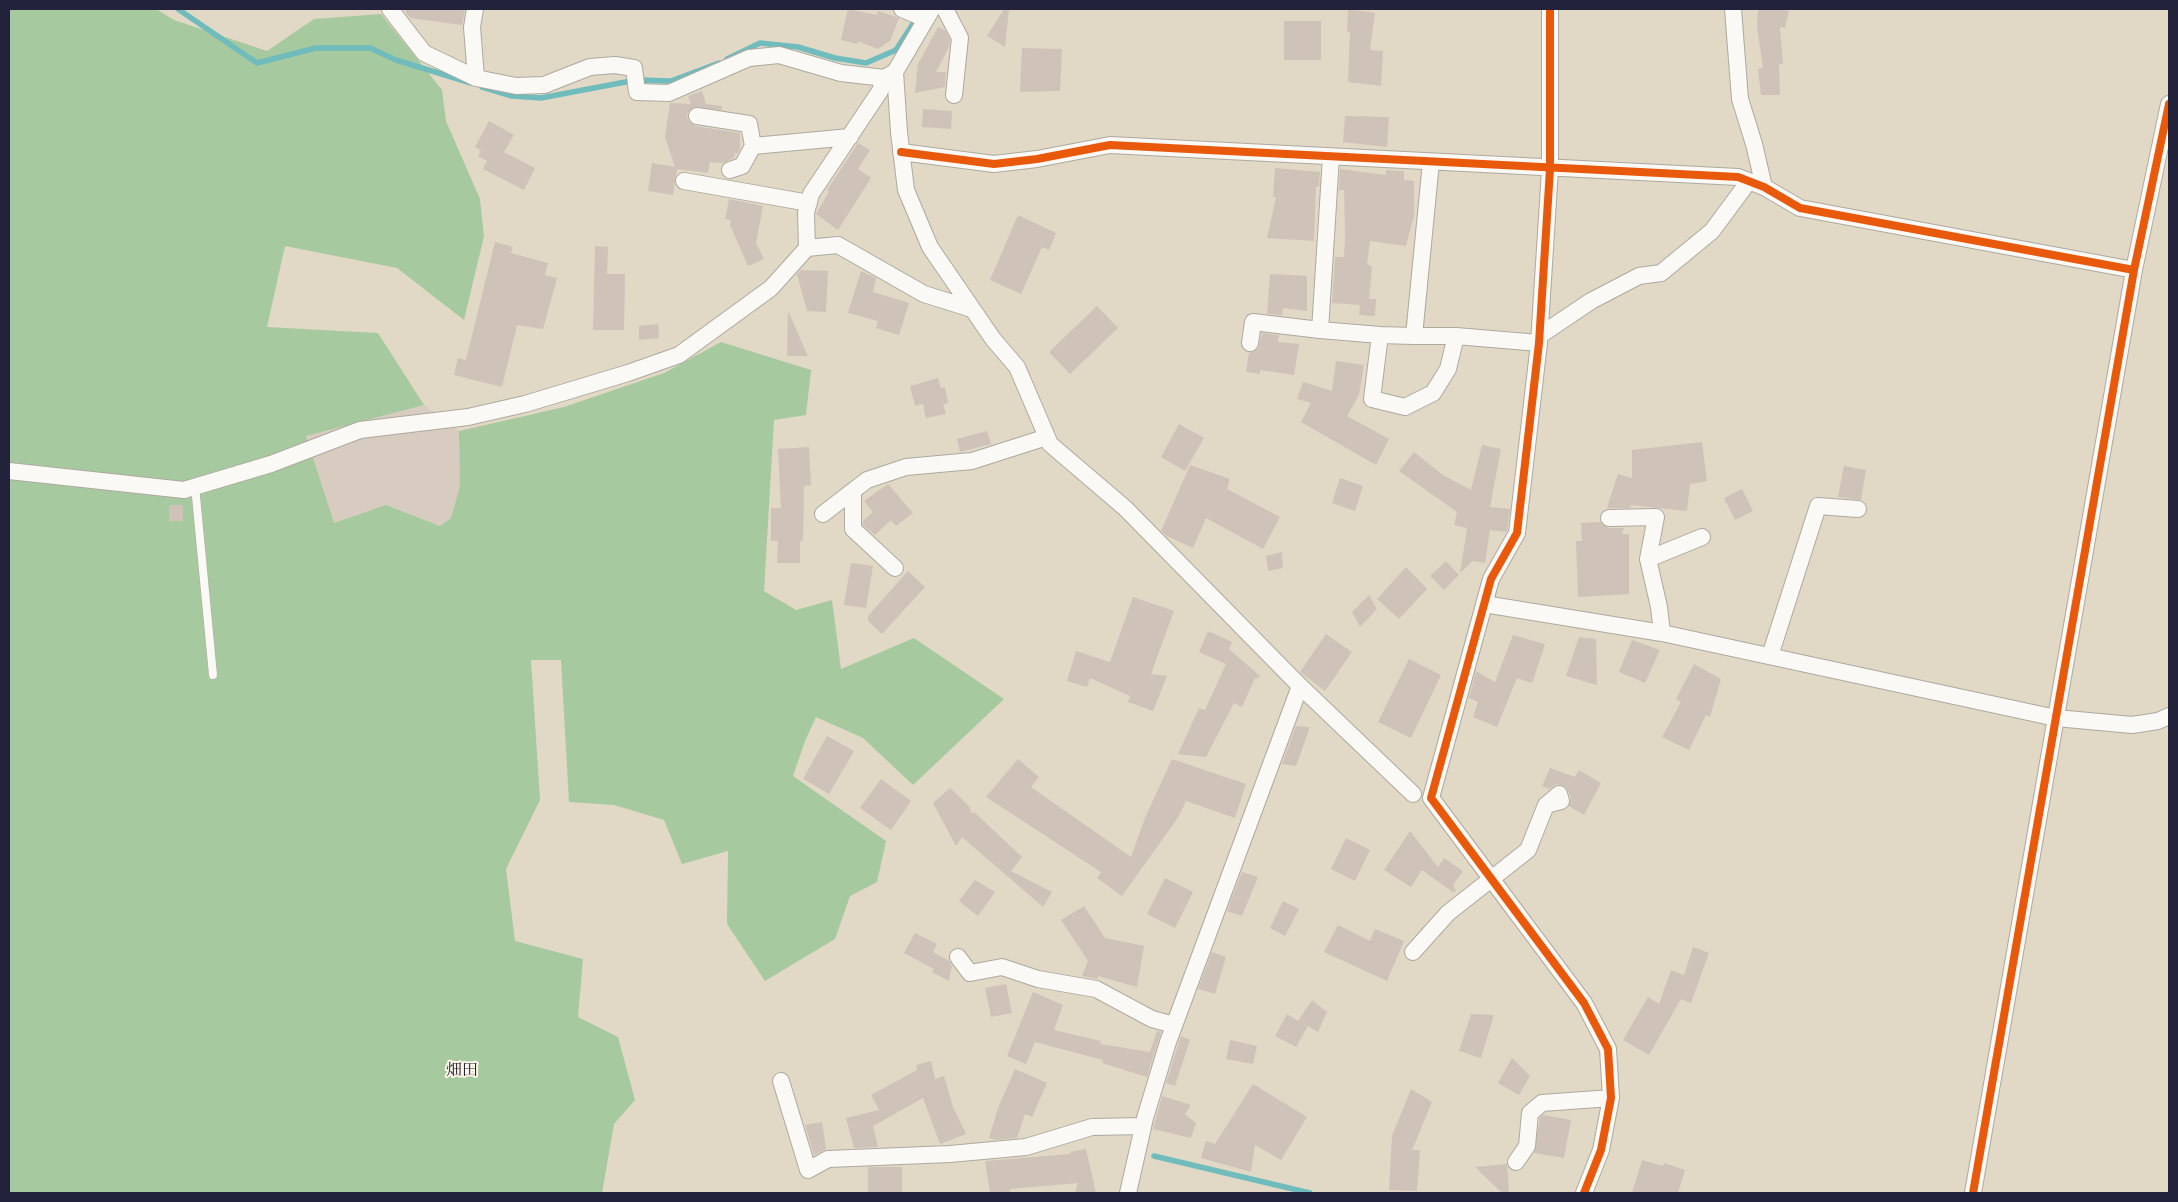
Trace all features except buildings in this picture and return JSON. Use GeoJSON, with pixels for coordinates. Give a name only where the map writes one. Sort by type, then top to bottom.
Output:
{"type":"FeatureCollection","features":[{"type":"Feature","properties":{"kind":"street"},"geometry":{"type":"LineString","coordinates":[[390,9],[424,53],[476,78],[516,86],[544,85],[590,67],[615,64],[634,68],[637,92],[669,92],[749,58],[779,55],[841,73],[890,75]]}},
{"type":"Feature","properties":{"kind":"street"},"geometry":{"type":"LineString","coordinates":[[475,9],[472,27],[476,78]]}},
{"type":"Feature","properties":{"kind":"street"},"geometry":{"type":"LineString","coordinates":[[945,9],[960,38],[954,95]]}},
{"type":"Feature","properties":{"kind":"street"},"geometry":{"type":"LineString","coordinates":[[1550,9],[1550,169],[1539,340],[1518,533],[1490,580],[1431,798],[1584,1003],[1608,1049],[1611,1098],[1601,1150],[1584,1193]]}},
{"type":"Feature","properties":{"kind":"street"},"geometry":{"type":"LineString","coordinates":[[1250,343],[1253,322],[1380,336],[1456,336],[1539,340],[1591,301],[1639,276],[1661,273],[1712,231],[1757,184],[1754,144],[1740,99],[1733,9]]}},
{"type":"Feature","properties":{"kind":"street"},"geometry":{"type":"LineString","coordinates":[[807,248],[806,213],[811,194],[880,92],[927,15],[905,10]]}},
{"type":"Feature","properties":{"kind":"street"},"geometry":{"type":"LineString","coordinates":[[890,75],[906,190],[930,247],[972,309],[1017,367],[1050,444],[1125,508],[1300,686],[1413,794]]}},
{"type":"Feature","properties":{"kind":"street"},"geometry":{"type":"LineString","coordinates":[[1973,1193],[2134,270],[2169,104]]}},
{"type":"Feature","properties":{"kind":"street"},"geometry":{"type":"LineString","coordinates":[[697,116],[749,124],[753,146],[742,166],[730,170]]}},
{"type":"Feature","properties":{"kind":"street"},"geometry":{"type":"LineString","coordinates":[[753,146],[850,137]]}},
{"type":"Feature","properties":{"kind":"street"},"geometry":{"type":"LineString","coordinates":[[901,152],[994,164],[1037,159],[1110,145],[1550,169],[1738,177],[1757,184],[1800,208],[2134,270]]}},
{"type":"Feature","properties":{"kind":"street"},"geometry":{"type":"LineString","coordinates":[[1320,330],[1331,157]]}},
{"type":"Feature","properties":{"kind":"street"},"geometry":{"type":"LineString","coordinates":[[1414,336],[1431,162]]}},
{"type":"Feature","properties":{"kind":"street"},"geometry":{"type":"LineString","coordinates":[[684,181],[809,203]]}},
{"type":"Feature","properties":{"kind":"street"},"geometry":{"type":"LineString","coordinates":[[9,472],[184,490],[271,464],[360,430],[468,417],[525,404],[628,373],[679,355],[771,288],[807,248],[838,245],[924,294],[972,309]]}},
{"type":"Feature","properties":{"kind":"street"},"geometry":{"type":"LineString","coordinates":[[1380,336],[1372,399],[1405,407],[1433,393],[1448,369],[1456,336]]}},
{"type":"Feature","properties":{"kind":"street"},"geometry":{"type":"LineString","coordinates":[[823,514],[867,480],[906,467],[972,461],[1047,436]]}},
{"type":"Feature","properties":{"kind":"street"},"geometry":{"type":"LineString","coordinates":[[853,491],[853,529],[895,568]]}},
{"type":"Feature","properties":{"kind":"street"},"geometry":{"type":"LineString","coordinates":[[1770,656],[1818,506],[1858,509]]}},
{"type":"Feature","properties":{"kind":"street"},"geometry":{"type":"LineString","coordinates":[[1609,518],[1656,517],[1648,559],[1659,607],[1662,633]]}},
{"type":"Feature","properties":{"kind":"street"},"geometry":{"type":"LineString","coordinates":[[1648,559],[1702,537]]}},
{"type":"Feature","properties":{"kind":"street"},"geometry":{"type":"LineString","coordinates":[[1484,604],[1662,633],[2056,718],[2132,726],[2158,721],[2169,716]]}},
{"type":"Feature","properties":{"kind":"street"},"geometry":{"type":"LineString","coordinates":[[1128,1193],[1143,1126],[1174,1025],[1300,686]]}},
{"type":"Feature","properties":{"kind":"street"},"geometry":{"type":"LineString","coordinates":[[1413,952],[1448,913],[1490,878],[1528,850],[1546,805]]}},
{"type":"Feature","properties":{"kind":"street"},"geometry":{"type":"LineString","coordinates":[[958,957],[970,973],[1002,967],[1038,979],[1096,989],[1152,1019],[1174,1025]]}},
{"type":"Feature","properties":{"kind":"street"},"geometry":{"type":"LineString","coordinates":[[781,1081],[808,1170],[828,1159],[950,1154],[1026,1147],[1092,1127],[1143,1126]]}},
{"type":"Feature","properties":{"kind":"street"},"geometry":{"type":"LineString","coordinates":[[1516,1162],[1527,1146],[1530,1113],[1542,1104],[1611,1098]]}},
{"type":"Feature","properties":{"kind":"lane"},"geometry":{"type":"LineString","coordinates":[[195,486],[213,675]]}},
{"type":"Feature","properties":{"kind":"shaded area"},"geometry":{"type":"Polygon","coordinates":[[[424,405],[459,431],[460,486],[451,518],[440,526],[386,505],[334,523],[305,436],[424,405]]]}},
{"type":"Feature","properties":{"kind":"green space"},"geometry":{"type":"Polygon","coordinates":[[[9,9],[156,9],[174,20],[267,51],[314,19],[381,14],[442,90],[446,121],[480,199],[484,236],[464,320],[397,268],[285,246],[267,327],[378,333],[424,405],[306,436],[334,523],[386,505],[440,526],[451,518],[460,486],[459,431],[564,407],[664,373],[721,342],[811,370],[806,415],[774,420],[764,591],[796,610],[832,600],[841,669],[914,638],[1004,699],[913,785],[863,738],[816,717],[805,741],[793,776],[886,841],[877,882],[850,896],[835,939],[765,981],[727,924],[728,851],[682,864],[664,820],[614,805],[569,802],[561,660],[531,660],[540,800],[506,869],[515,941],[583,959],[578,1017],[618,1037],[635,1100],[614,1124],[602,1193],[9,1193],[9,9]]]}},
{"type":"Feature","properties":{"kind":"waterway"},"geometry":{"type":"LineString","coordinates":[[178,9],[257,63],[316,48],[370,48],[396,60],[471,83]]}},
{"type":"Feature","properties":{"kind":"waterway"},"geometry":{"type":"LineString","coordinates":[[727,59],[760,43],[798,47],[835,58],[866,63],[896,50],[918,16]]}},
{"type":"Feature","properties":{"kind":"waterway"},"geometry":{"type":"LineString","coordinates":[[482,87],[512,96],[541,98],[636,80],[671,81],[719,63]]}},
{"type":"Feature","properties":{"kind":"waterway"},"geometry":{"type":"LineString","coordinates":[[1154,1156],[1310,1193]]}},
{"type":"Feature","properties":{"kind":"cycle path"},"geometry":{"type":"LineString","coordinates":[[1550,9],[1550,169],[1539,343],[1517,533],[1491,579],[1431,798],[1584,1003],[1608,1049],[1611,1098],[1601,1150],[1584,1193]]}},
{"type":"Feature","properties":{"kind":"cycle path"},"geometry":{"type":"LineString","coordinates":[[1973,1193],[2134,270],[2169,104]]}},
{"type":"Feature","properties":{"kind":"cycle path"},"geometry":{"type":"LineString","coordinates":[[901,152],[994,164],[1037,159],[1110,145],[1738,177],[1764,187],[1800,208],[2134,270]]}},
{"type":"Feature","properties":{"kind":"district","name":"畑田"},"geometry":{"type":"Point","coordinates":[462,1072]}}]}
